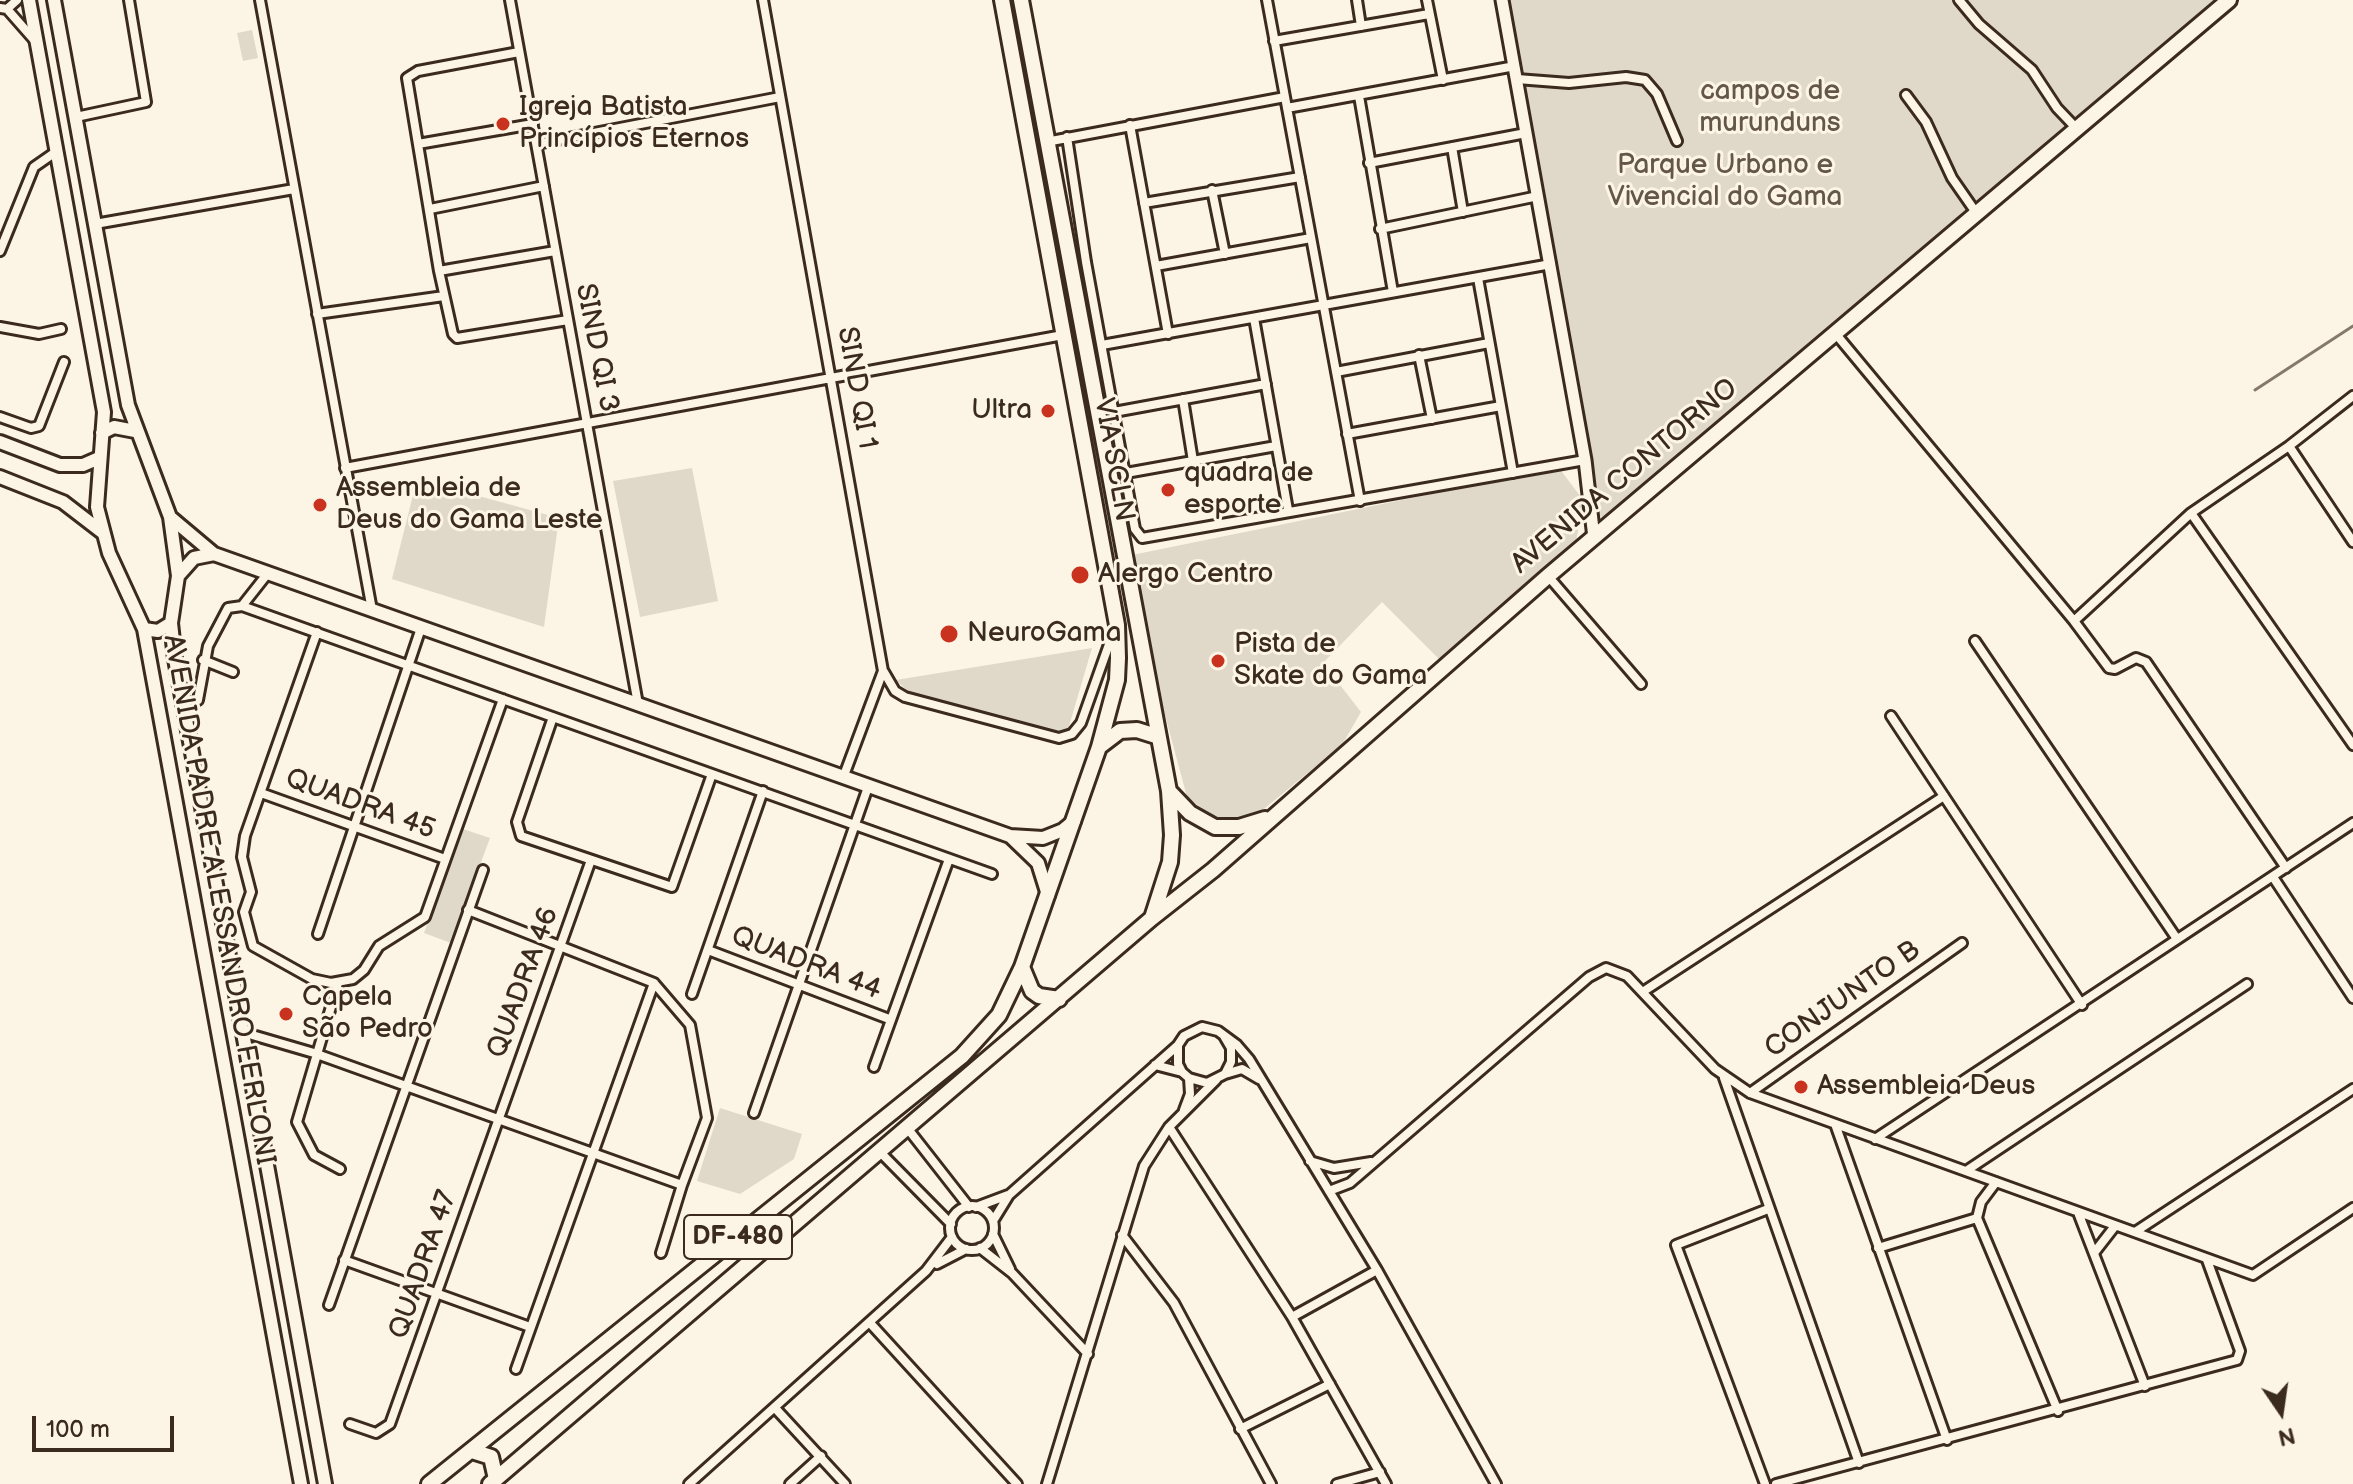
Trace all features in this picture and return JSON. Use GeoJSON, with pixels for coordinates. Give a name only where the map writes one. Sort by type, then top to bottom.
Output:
{"type":"FeatureCollection","features":[{"type":"Feature","properties":{"kind":"main road","name":"AVENIDA PADRE ALESSANDRO FERLONI"},"geometry":{"type":"LineString","coordinates":[[29,0],[104,412],[97,507],[102,532],[144,629],[301,1484]]}},
{"type":"Feature","properties":{"kind":"main road","name":"AVENIDA PADRE ALESSANDRO FERLONI"},"geometry":{"type":"LineString","coordinates":[[54,0],[135,431],[170,517],[178,576],[171,623],[325,1484]]}},
{"type":"Feature","properties":{"kind":"main road","name":"AVENIDA CONTORNO"},"geometry":{"type":"LineString","coordinates":[[1059,999],[1213,870],[1269,817],[1548,576],[2229,0]]}},
{"type":"Feature","properties":{"kind":"main road"},"geometry":{"type":"LineString","coordinates":[[1003,3],[1013,8],[1021,2]]}},
{"type":"Feature","properties":{"kind":"main road","name":"VIA SCLN"},"geometry":{"type":"LineString","coordinates":[[1021,2],[1122,557],[1169,791],[1170,862],[1152,918]]}},
{"type":"Feature","properties":{"kind":"main road","name":"VIA SCLN"},"geometry":{"type":"LineString","coordinates":[[1003,3],[1117,625],[1117,680],[1099,747],[1022,967]]}},
{"type":"Feature","properties":{"kind":"main road"},"geometry":{"type":"LineString","coordinates":[[1007,28],[1026,24]]}},
{"type":"Feature","properties":{"kind":"main road"},"geometry":{"type":"LineString","coordinates":[[56,145],[69,145],[79,135]]}},
{"type":"Feature","properties":{"kind":"main road"},"geometry":{"type":"LineString","coordinates":[[61,170],[72,163],[84,165]]}},
{"type":"Feature","properties":{"kind":"main road"},"geometry":{"type":"LineString","coordinates":[[102,433],[114,427],[135,431]]}},
{"type":"Feature","properties":{"kind":"main road"},"geometry":{"type":"LineString","coordinates":[[0,442],[60,465],[83,465],[99,458]]}},
{"type":"Feature","properties":{"kind":"main road"},"geometry":{"type":"LineString","coordinates":[[0,477],[63,502],[102,532]]}},
{"type":"Feature","properties":{"kind":"main road"},"geometry":{"type":"LineString","coordinates":[[170,517],[214,554],[1010,836],[1043,838],[1063,830],[1074,821]]}},
{"type":"Feature","properties":{"kind":"main road"},"geometry":{"type":"LineString","coordinates":[[178,576],[194,558],[214,554]]}},
{"type":"Feature","properties":{"kind":"main road"},"geometry":{"type":"LineString","coordinates":[[1105,562],[1114,564],[1122,557]]}},
{"type":"Feature","properties":{"kind":"main road"},"geometry":{"type":"LineString","coordinates":[[1109,586],[1128,584]]}},
{"type":"Feature","properties":{"kind":"main road"},"geometry":{"type":"LineString","coordinates":[[144,629],[158,631],[171,623]]}},
{"type":"Feature","properties":{"kind":"main road"},"geometry":{"type":"LineString","coordinates":[[1099,747],[1120,731],[1137,730],[1156,736]]}},
{"type":"Feature","properties":{"kind":"main road"},"geometry":{"type":"LineString","coordinates":[[170,767],[178,762],[194,763]]}},
{"type":"Feature","properties":{"kind":"main road"},"geometry":{"type":"LineString","coordinates":[[1169,791],[1190,813],[1215,827],[1239,827],[1269,817]]}},
{"type":"Feature","properties":{"kind":"main road"},"geometry":{"type":"LineString","coordinates":[[1010,836],[1038,863],[1048,895]]}},
{"type":"Feature","properties":{"kind":"main road"},"geometry":{"type":"LineString","coordinates":[[198,920],[210,923],[221,916]]}},
{"type":"Feature","properties":{"kind":"main road"},"geometry":{"type":"LineString","coordinates":[[203,946],[215,937],[226,941]]}},
{"type":"Feature","properties":{"kind":"main road"},"geometry":{"type":"LineString","coordinates":[[1022,967],[1032,991],[1039,996],[1059,999]]}},
{"type":"Feature","properties":{"kind":"main road","name":"DF-480"},"geometry":{"type":"LineString","coordinates":[[429,1484],[976,1043],[1006,1004],[1022,967]]}},
{"type":"Feature","properties":{"kind":"main road","name":"DF-480"},"geometry":{"type":"LineString","coordinates":[[493,1481],[1059,999]]}},
{"type":"Feature","properties":{"kind":"main road"},"geometry":{"type":"LineString","coordinates":[[236,1127],[249,1130],[259,1123]]}},
{"type":"Feature","properties":{"kind":"main road"},"geometry":{"type":"LineString","coordinates":[[789,1196],[790,1214],[804,1217]]}},
{"type":"Feature","properties":{"kind":"main road"},"geometry":{"type":"LineString","coordinates":[[260,1259],[271,1251],[283,1254]]}},
{"type":"Feature","properties":{"kind":"main road"},"geometry":{"type":"LineString","coordinates":[[472,1451],[491,1457],[493,1481]]}},
{"type":"Feature","properties":{"kind":"street"},"geometry":{"type":"LineString","coordinates":[[17,0],[3,9],[37,43]]}},
{"type":"Feature","properties":{"kind":"street"},"geometry":{"type":"LineString","coordinates":[[76,117],[146,102],[129,0]]}},
{"type":"Feature","properties":{"kind":"street"},"geometry":{"type":"LineString","coordinates":[[260,0],[372,610]]}},
{"type":"Feature","properties":{"kind":"street","name":"SIND QI 3"},"geometry":{"type":"LineString","coordinates":[[510,0],[638,704]]}},
{"type":"Feature","properties":{"kind":"street","name":"SIND QI 1"},"geometry":{"type":"LineString","coordinates":[[763,0],[883,671]]}},
{"type":"Feature","properties":{"kind":"street"},"geometry":{"type":"LineString","coordinates":[[1267,0],[1360,501]]}},
{"type":"Feature","properties":{"kind":"street"},"geometry":{"type":"LineString","coordinates":[[1357,0],[1361,26]]}},
{"type":"Feature","properties":{"kind":"street"},"geometry":{"type":"LineString","coordinates":[[1427,0],[1443,80]]}},
{"type":"Feature","properties":{"kind":"street"},"geometry":{"type":"LineString","coordinates":[[1502,0],[1585,460],[1594,538]]}},
{"type":"Feature","properties":{"kind":"street"},"geometry":{"type":"LineString","coordinates":[[1959,0],[1979,24],[2032,70],[2057,108],[2077,129]]}},
{"type":"Feature","properties":{"kind":"street"},"geometry":{"type":"LineString","coordinates":[[1274,41],[1429,14]]}},
{"type":"Feature","properties":{"kind":"street"},"geometry":{"type":"LineString","coordinates":[[519,52],[410,74],[406,84],[439,271],[453,334],[457,338],[568,320]]}},
{"type":"Feature","properties":{"kind":"street"},"geometry":{"type":"LineString","coordinates":[[1287,108],[1515,66]]}},
{"type":"Feature","properties":{"kind":"street"},"geometry":{"type":"LineString","coordinates":[[1517,79],[1569,83],[1626,77],[1645,80],[1657,94],[1677,141]]}},
{"type":"Feature","properties":{"kind":"street"},"geometry":{"type":"LineString","coordinates":[[1906,95],[1926,122],[1952,178],[1977,214]]}},
{"type":"Feature","properties":{"kind":"street"},"geometry":{"type":"LineString","coordinates":[[1359,96],[1393,292]]}},
{"type":"Feature","properties":{"kind":"street"},"geometry":{"type":"LineString","coordinates":[[537,144],[780,97]]}},
{"type":"Feature","properties":{"kind":"street"},"geometry":{"type":"LineString","coordinates":[[1046,142],[1285,97]]}},
{"type":"Feature","properties":{"kind":"street"},"geometry":{"type":"LineString","coordinates":[[418,144],[533,124]]}},
{"type":"Feature","properties":{"kind":"street"},"geometry":{"type":"LineString","coordinates":[[1130,125],[1168,334]]}},
{"type":"Feature","properties":{"kind":"street"},"geometry":{"type":"LineString","coordinates":[[1369,163],[1526,133]]}},
{"type":"Feature","properties":{"kind":"street"},"geometry":{"type":"LineString","coordinates":[[1067,137],[1135,529],[1146,539],[1288,510],[1360,501],[1585,460]]}},
{"type":"Feature","properties":{"kind":"street"},"geometry":{"type":"LineString","coordinates":[[0,251],[2,237],[34,167],[56,145]]}},
{"type":"Feature","properties":{"kind":"street"},"geometry":{"type":"LineString","coordinates":[[1452,147],[1463,212]]}},
{"type":"Feature","properties":{"kind":"street"},"geometry":{"type":"LineString","coordinates":[[1144,203],[1300,177]]}},
{"type":"Feature","properties":{"kind":"street"},"geometry":{"type":"LineString","coordinates":[[430,209],[544,186]]}},
{"type":"Feature","properties":{"kind":"street"},"geometry":{"type":"LineString","coordinates":[[95,224],[294,189]]}},
{"type":"Feature","properties":{"kind":"street"},"geometry":{"type":"LineString","coordinates":[[1212,190],[1225,254]]}},
{"type":"Feature","properties":{"kind":"street"},"geometry":{"type":"LineString","coordinates":[[1380,229],[1538,196]]}},
{"type":"Feature","properties":{"kind":"street"},"geometry":{"type":"LineString","coordinates":[[1156,266],[1311,238]]}},
{"type":"Feature","properties":{"kind":"street"},"geometry":{"type":"LineString","coordinates":[[439,271],[555,251]]}},
{"type":"Feature","properties":{"kind":"street"},"geometry":{"type":"LineString","coordinates":[[1102,345],[1551,264]]}},
{"type":"Feature","properties":{"kind":"street"},"geometry":{"type":"LineString","coordinates":[[1478,278],[1513,473]]}},
{"type":"Feature","properties":{"kind":"street"},"geometry":{"type":"LineString","coordinates":[[317,314],[444,296]]}},
{"type":"Feature","properties":{"kind":"street"},"geometry":{"type":"LineString","coordinates":[[1254,318],[1288,510]]}},
{"type":"Feature","properties":{"kind":"street"},"geometry":{"type":"LineString","coordinates":[[0,327],[39,334],[61,329]]}},
{"type":"Feature","properties":{"kind":"street"},"geometry":{"type":"LineString","coordinates":[[1835,333],[2074,621],[2109,668],[2115,669],[2136,658],[2146,662],[2286,868]]}},
{"type":"Feature","properties":{"kind":"street"},"geometry":{"type":"LineString","coordinates":[[345,468],[1063,335]]}},
{"type":"Feature","properties":{"kind":"street"},"geometry":{"type":"LineString","coordinates":[[1336,372],[1489,343]]}},
{"type":"Feature","properties":{"kind":"street"},"geometry":{"type":"LineString","coordinates":[[1419,355],[1432,419]]}},
{"type":"Feature","properties":{"kind":"street"},"geometry":{"type":"LineString","coordinates":[[0,417],[31,428],[39,426],[64,362]]}},
{"type":"Feature","properties":{"kind":"street"},"geometry":{"type":"LineString","coordinates":[[1114,412],[1266,384]]}},
{"type":"Feature","properties":{"kind":"street"},"geometry":{"type":"LineString","coordinates":[[2074,621],[2191,513],[2289,446],[2353,396]]}},
{"type":"Feature","properties":{"kind":"street"},"geometry":{"type":"LineString","coordinates":[[1183,399],[1193,461]]}},
{"type":"Feature","properties":{"kind":"street"},"geometry":{"type":"LineString","coordinates":[[1347,434],[1501,406]]}},
{"type":"Feature","properties":{"kind":"street"},"geometry":{"type":"LineString","coordinates":[[1126,473],[1276,446]]}},
{"type":"Feature","properties":{"kind":"street"},"geometry":{"type":"LineString","coordinates":[[2289,446],[2353,542]]}},
{"type":"Feature","properties":{"kind":"street"},"geometry":{"type":"LineString","coordinates":[[2191,513],[2353,745]]}},
{"type":"Feature","properties":{"kind":"street"},"geometry":{"type":"LineString","coordinates":[[242,606],[268,573]]}},
{"type":"Feature","properties":{"kind":"street"},"geometry":{"type":"LineString","coordinates":[[1548,576],[1641,684]]}},
{"type":"Feature","properties":{"kind":"street"},"geometry":{"type":"LineString","coordinates":[[198,700],[203,660],[222,615],[228,608],[242,606],[992,874]]}},
{"type":"Feature","properties":{"kind":"street"},"geometry":{"type":"LineString","coordinates":[[883,671],[895,691],[905,697],[1059,738],[1072,734],[1081,723],[1117,625]]}},
{"type":"Feature","properties":{"kind":"street"},"geometry":{"type":"LineString","coordinates":[[318,934],[411,666],[421,628]]}},
{"type":"Feature","properties":{"kind":"street"},"geometry":{"type":"LineString","coordinates":[[317,632],[242,845],[251,892],[244,912],[247,933],[261,954],[312,979],[338,983],[353,979],[364,970],[379,946],[425,917],[503,699]]}},
{"type":"Feature","properties":{"kind":"street"},"geometry":{"type":"LineString","coordinates":[[1975,641],[2177,939]]}},
{"type":"Feature","properties":{"kind":"street"},"geometry":{"type":"LineString","coordinates":[[203,660],[233,672]]}},
{"type":"Feature","properties":{"kind":"street"},"geometry":{"type":"LineString","coordinates":[[843,778],[883,671]]}},
{"type":"Feature","properties":{"kind":"street"},"geometry":{"type":"LineString","coordinates":[[1891,716],[2082,1005]]}},
{"type":"Feature","properties":{"kind":"street"},"geometry":{"type":"LineString","coordinates":[[553,717],[516,827],[521,836],[673,886],[712,774]]}},
{"type":"Feature","properties":{"kind":"street"},"geometry":{"type":"LineString","coordinates":[[754,1113],[868,787]]}},
{"type":"Feature","properties":{"kind":"street"},"geometry":{"type":"LineString","coordinates":[[692,994],[763,791]]}},
{"type":"Feature","properties":{"kind":"street","name":"QUADRA 45"},"geometry":{"type":"LineString","coordinates":[[261,793],[445,859]]}},
{"type":"Feature","properties":{"kind":"street"},"geometry":{"type":"LineString","coordinates":[[1644,991],[1944,796]]}},
{"type":"Feature","properties":{"kind":"street"},"geometry":{"type":"LineString","coordinates":[[1875,1139],[2353,823]]}},
{"type":"Feature","properties":{"kind":"street"},"geometry":{"type":"LineString","coordinates":[[874,1067],[949,859]]}},
{"type":"Feature","properties":{"kind":"street","name":"QUADRA 46"},"geometry":{"type":"LineString","coordinates":[[498,1119],[591,860]]}},
{"type":"Feature","properties":{"kind":"street"},"geometry":{"type":"LineString","coordinates":[[329,1305],[483,870]]}},
{"type":"Feature","properties":{"kind":"street"},"geometry":{"type":"LineString","coordinates":[[2273,877],[2353,998]]}},
{"type":"Feature","properties":{"kind":"street"},"geometry":{"type":"LineString","coordinates":[[468,910],[654,983],[695,1033],[698,1079],[706,1113],[661,1253]]}},
{"type":"Feature","properties":{"kind":"street","name":"CONJUNTO B"},"geometry":{"type":"LineString","coordinates":[[1750,1093],[1962,943]]}},
{"type":"Feature","properties":{"kind":"street","name":"QUADRA 44"},"geometry":{"type":"LineString","coordinates":[[708,950],[889,1019]]}},
{"type":"Feature","properties":{"kind":"street"},"geometry":{"type":"LineString","coordinates":[[1329,1191],[1345,1187],[1598,971],[1620,971],[1644,991],[1724,1077],[1750,1093],[2079,1215],[2253,1275],[2353,1208]]}},
{"type":"Feature","properties":{"kind":"street"},"geometry":{"type":"LineString","coordinates":[[338,983],[314,1053],[297,1122],[314,1155],[340,1169]]}},
{"type":"Feature","properties":{"kind":"street"},"geometry":{"type":"LineString","coordinates":[[516,1369],[654,983]]}},
{"type":"Feature","properties":{"kind":"street"},"geometry":{"type":"LineString","coordinates":[[1966,1171],[2247,984]]}},
{"type":"Feature","properties":{"kind":"street"},"geometry":{"type":"LineString","coordinates":[[1012,1273],[993,1234],[993,1221],[1009,1195],[1178,1045],[1184,1036],[1202,1027],[1224,1036],[1244,1052],[1377,1270],[1496,1484]]}},
{"type":"Feature","properties":{"kind":"street"},"geometry":{"type":"LineString","coordinates":[[242,1032],[314,1053],[682,1185]]}},
{"type":"Feature","properties":{"kind":"street"},"geometry":{"type":"LineString","coordinates":[[1224,1036],[1231,1048],[1231,1062],[1225,1074]]}},
{"type":"Feature","properties":{"kind":"street"},"geometry":{"type":"LineString","coordinates":[[1178,1045],[1178,1064],[1186,1075],[1190,1094],[1182,1114]]}},
{"type":"Feature","properties":{"kind":"street"},"geometry":{"type":"LineString","coordinates":[[1155,1065],[1207,1083],[1216,1080]]}},
{"type":"Feature","properties":{"kind":"street"},"geometry":{"type":"LineString","coordinates":[[1047,1484],[1144,1166],[1169,1127],[1216,1080],[1242,1069],[1263,1083]]}},
{"type":"Feature","properties":{"kind":"street"},"geometry":{"type":"LineString","coordinates":[[1724,1077],[1859,1463]]}},
{"type":"Feature","properties":{"kind":"street"},"geometry":{"type":"LineString","coordinates":[[2135,1232],[2353,1089]]}},
{"type":"Feature","properties":{"kind":"street","name":"QUADRA 47"},"geometry":{"type":"LineString","coordinates":[[350,1424],[376,1433],[390,1424],[439,1293],[498,1119]]}},
{"type":"Feature","properties":{"kind":"street"},"geometry":{"type":"LineString","coordinates":[[1835,1124],[1947,1440]]}},
{"type":"Feature","properties":{"kind":"street"},"geometry":{"type":"LineString","coordinates":[[1169,1127],[1292,1317],[1386,1484]]}},
{"type":"Feature","properties":{"kind":"street"},"geometry":{"type":"LineString","coordinates":[[908,1129],[972,1207],[986,1212],[993,1221]]}},
{"type":"Feature","properties":{"kind":"street"},"geometry":{"type":"LineString","coordinates":[[881,1153],[951,1224]]}},
{"type":"Feature","properties":{"kind":"street"},"geometry":{"type":"LineString","coordinates":[[1310,1161],[1344,1168],[1379,1159]]}},
{"type":"Feature","properties":{"kind":"street"},"geometry":{"type":"LineString","coordinates":[[1996,1182],[1981,1202],[1977,1218],[2058,1411]]}},
{"type":"Feature","properties":{"kind":"street"},"geometry":{"type":"LineString","coordinates":[[689,1484],[926,1271],[952,1237],[954,1216],[1009,1195]]}},
{"type":"Feature","properties":{"kind":"street"},"geometry":{"type":"LineString","coordinates":[[1765,1484],[1676,1245],[1768,1209]]}},
{"type":"Feature","properties":{"kind":"street"},"geometry":{"type":"LineString","coordinates":[[2079,1215],[2145,1386]]}},
{"type":"Feature","properties":{"kind":"street"},"geometry":{"type":"LineString","coordinates":[[1878,1248],[1977,1218]]}},
{"type":"Feature","properties":{"kind":"street"},"geometry":{"type":"LineString","coordinates":[[2094,1253],[2115,1226]]}},
{"type":"Feature","properties":{"kind":"street"},"geometry":{"type":"LineString","coordinates":[[980,1248],[993,1234]]}},
{"type":"Feature","properties":{"kind":"street"},"geometry":{"type":"LineString","coordinates":[[1122,1235],[1174,1303],[1271,1484]]}},
{"type":"Feature","properties":{"kind":"street"},"geometry":{"type":"LineString","coordinates":[[952,1237],[966,1249]]}},
{"type":"Feature","properties":{"kind":"street"},"geometry":{"type":"LineString","coordinates":[[926,1271],[966,1249],[980,1248],[1012,1273],[1088,1354]]}},
{"type":"Feature","properties":{"kind":"street"},"geometry":{"type":"LineString","coordinates":[[344,1260],[530,1327]]}},
{"type":"Feature","properties":{"kind":"street"},"geometry":{"type":"LineString","coordinates":[[1776,1484],[2058,1411],[2240,1357],[2207,1260]]}},
{"type":"Feature","properties":{"kind":"street"},"geometry":{"type":"LineString","coordinates":[[1292,1317],[1377,1270]]}},
{"type":"Feature","properties":{"kind":"street"},"geometry":{"type":"LineString","coordinates":[[870,1323],[1017,1484]]}},
{"type":"Feature","properties":{"kind":"street"},"geometry":{"type":"LineString","coordinates":[[1240,1429],[1330,1384]]}},
{"type":"Feature","properties":{"kind":"street"},"geometry":{"type":"LineString","coordinates":[[775,1408],[845,1484]]}},
{"type":"Feature","properties":{"kind":"street"},"geometry":{"type":"LineString","coordinates":[[790,1484],[821,1456]]}},
{"type":"Feature","properties":{"kind":"street"},"geometry":{"type":"LineString","coordinates":[[1337,1484],[1380,1472]]}},
{"type":"Feature","properties":{"kind":"green space","name":"Parque Urbano e Vivencial do Gama"},"geometry":{"type":"Polygon","coordinates":[[[1507,0],[2219,0],[1611,516],[1601,517],[1596,510],[1589,451],[1507,0]]]}},
{"type":"Feature","properties":{"kind":"green space"},"geometry":{"type":"Polygon","coordinates":[[[252,30],[258,58],[243,61],[237,33],[252,30]]]}},
{"type":"Feature","properties":{"kind":"green space"},"geometry":{"type":"Polygon","coordinates":[[[692,468],[718,601],[640,617],[613,481],[692,468]]]}},
{"type":"Feature","properties":{"kind":"green space"},"geometry":{"type":"Polygon","coordinates":[[[1559,468],[1584,501],[1575,546],[1441,661],[1382,602],[1323,663],[1361,712],[1342,745],[1254,817],[1220,823],[1187,797],[1162,704],[1132,555],[1559,468]]]}},
{"type":"Feature","properties":{"kind":"green space"},"geometry":{"type":"Polygon","coordinates":[[[417,479],[559,518],[544,627],[392,579],[417,479]]]}},
{"type":"Feature","properties":{"kind":"green space"},"geometry":{"type":"Polygon","coordinates":[[[1092,648],[1067,733],[998,720],[914,697],[896,680],[1092,648]]]}},
{"type":"Feature","properties":{"kind":"green space"},"geometry":{"type":"Polygon","coordinates":[[[463,829],[490,838],[451,943],[424,933],[463,829]]]}},
{"type":"Feature","properties":{"kind":"green space"},"geometry":{"type":"Polygon","coordinates":[[[720,1108],[802,1134],[794,1159],[740,1194],[697,1181],[720,1108]]]}},
{"type":"Feature","properties":{"kind":"waterway"},"geometry":{"type":"LineString","coordinates":[[2255,390],[2353,326]]}},
{"type":"Feature","properties":{"kind":"place","name":"Igreja Batista Princípios Eternos"},"geometry":{"type":"Point","coordinates":[503,124]}},
{"type":"Feature","properties":{"kind":"place","name":"Ultra"},"geometry":{"type":"Point","coordinates":[1048,411]}},
{"type":"Feature","properties":{"kind":"place","name":"quadra de esporte"},"geometry":{"type":"Point","coordinates":[1168,490]}},
{"type":"Feature","properties":{"kind":"place","name":"Assembleia de Deus do Gama Leste"},"geometry":{"type":"Point","coordinates":[320,505]}},
{"type":"Feature","properties":{"kind":"place","name":"Alergo Centro"},"geometry":{"type":"Point","coordinates":[1080,575]}},
{"type":"Feature","properties":{"kind":"place","name":"NeuroGama"},"geometry":{"type":"Point","coordinates":[949,634]}},
{"type":"Feature","properties":{"kind":"place","name":"Pista de Skate do Gama"},"geometry":{"type":"Point","coordinates":[1218,661]}},
{"type":"Feature","properties":{"kind":"place","name":"Capela São Pedro"},"geometry":{"type":"Point","coordinates":[286,1014]}},
{"type":"Feature","properties":{"kind":"place","name":"Assembleia Deus"},"geometry":{"type":"Point","coordinates":[1801,1087]}},
{"type":"Feature","properties":{"kind":"park label","name":"campos de murunduns"},"geometry":{"type":"Point","coordinates":[1770,108]}}]}
